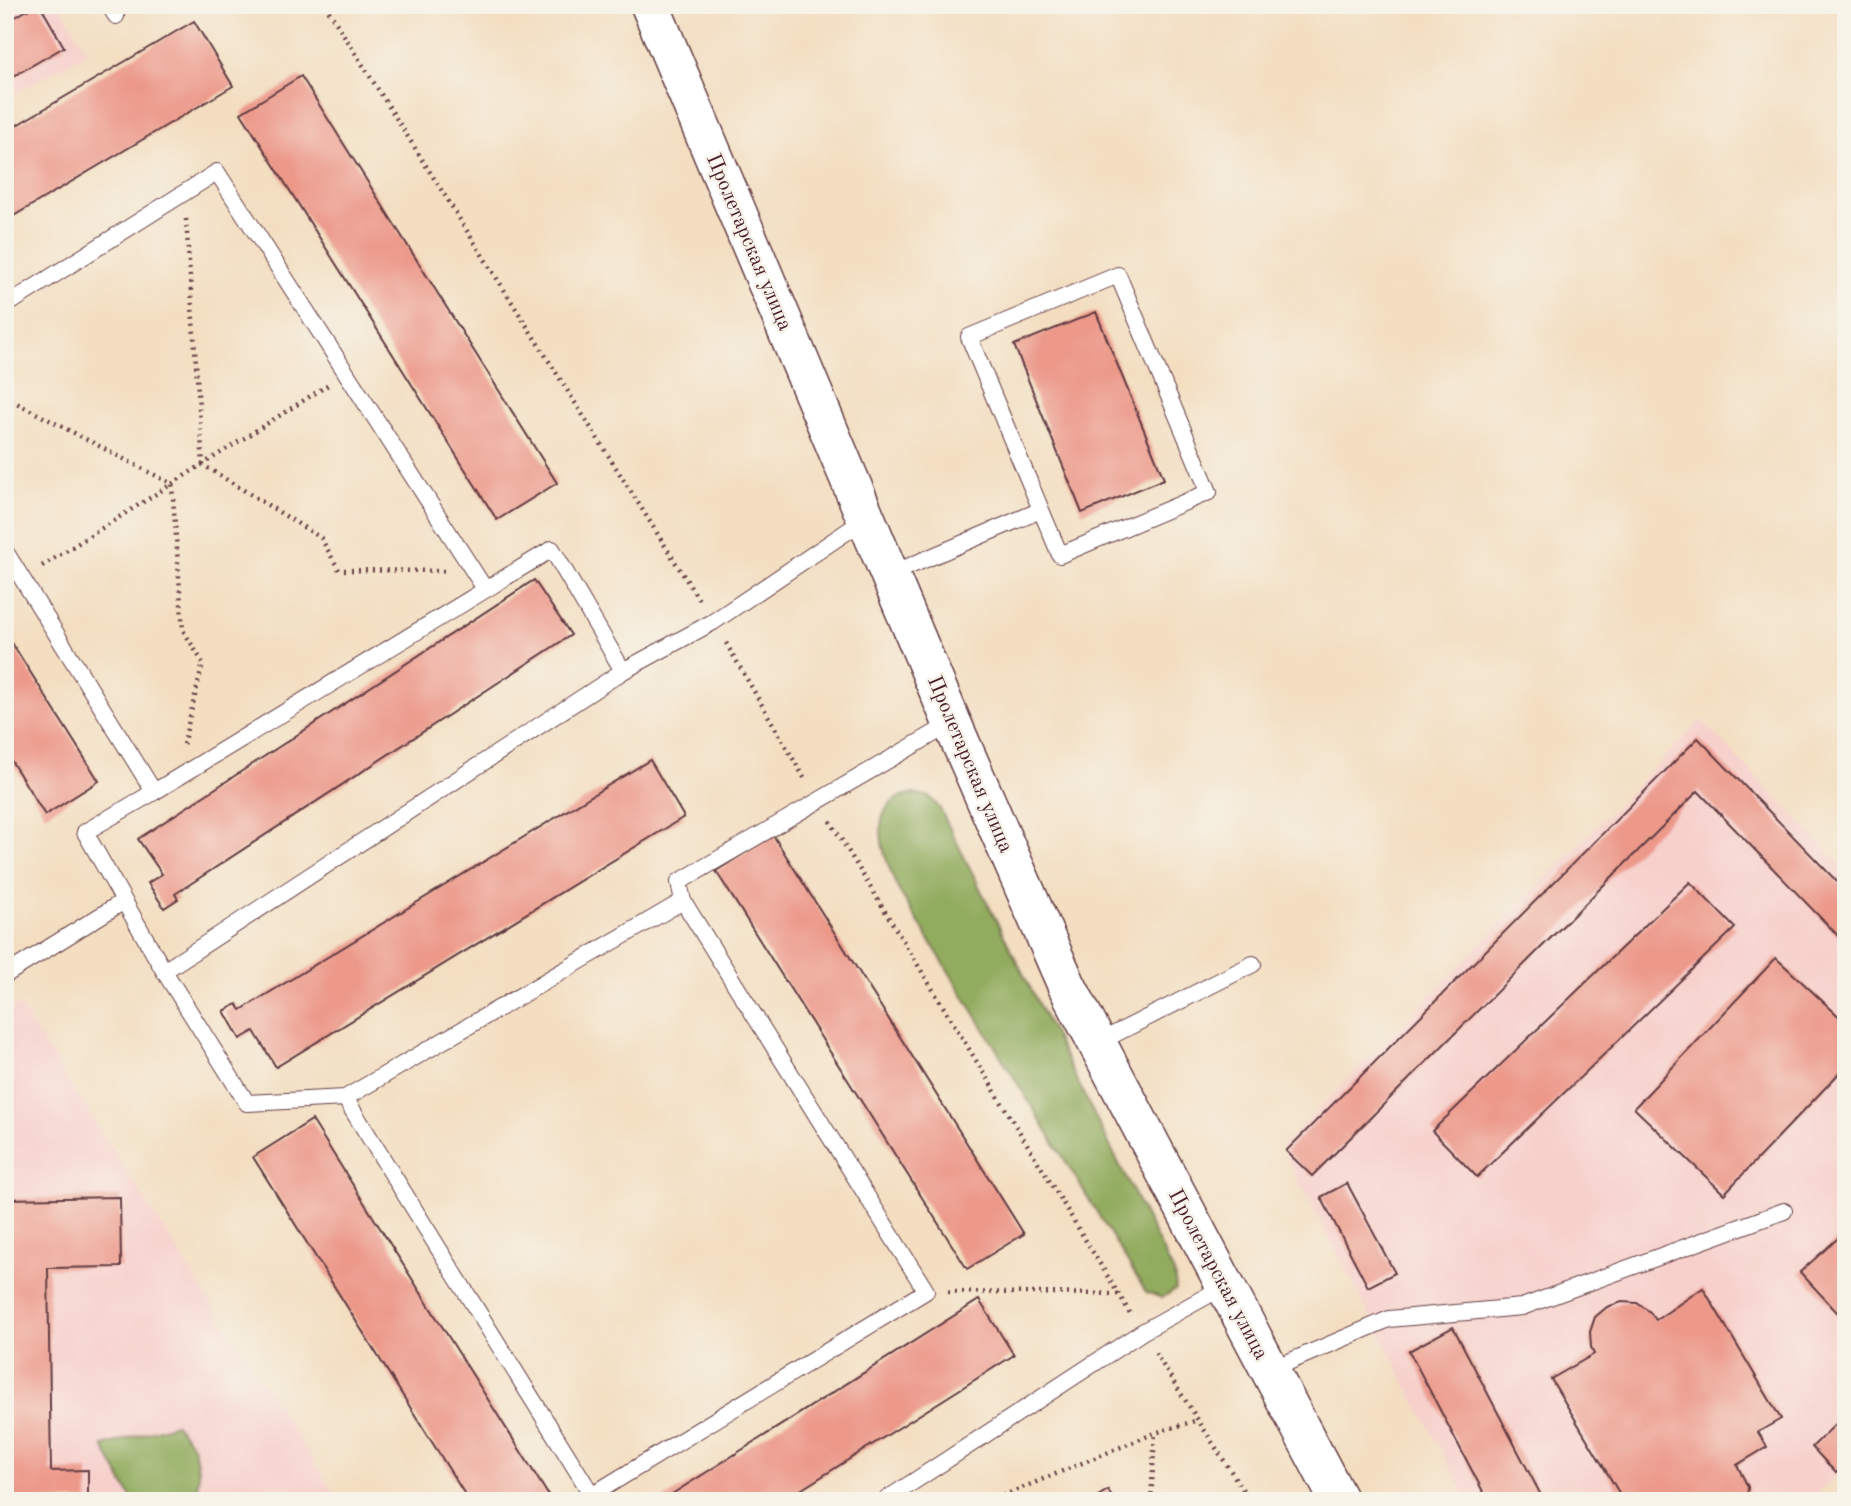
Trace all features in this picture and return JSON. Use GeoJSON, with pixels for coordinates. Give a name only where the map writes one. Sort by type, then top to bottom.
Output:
{"type":"FeatureCollection","features":[{"type":"Feature","properties":{"kind":"street","name":"Пролетарская улица"},"geometry":{"type":"LineString","coordinates":[[650,5],[1067,986],[1339,1501]]}},
{"type":"Feature","properties":{"kind":"lane"},"geometry":{"type":"LineString","coordinates":[[5,306],[217,173],[485,589]]}},
{"type":"Feature","properties":{"kind":"lane"},"geometry":{"type":"LineString","coordinates":[[1118,275],[1209,492],[1060,555],[1041,510],[969,337],[1118,275]]}},
{"type":"Feature","properties":{"kind":"lane"},"geometry":{"type":"LineString","coordinates":[[891,574],[1041,510]]}},
{"type":"Feature","properties":{"kind":"lane"},"geometry":{"type":"LineString","coordinates":[[164,971],[623,671],[713,622],[867,518]]}},
{"type":"Feature","properties":{"kind":"lane"},"geometry":{"type":"LineString","coordinates":[[623,671],[551,549],[85,832],[164,971],[247,1104],[345,1098],[683,901]]}},
{"type":"Feature","properties":{"kind":"lane"},"geometry":{"type":"LineString","coordinates":[[5,551],[154,792]]}},
{"type":"Feature","properties":{"kind":"lane"},"geometry":{"type":"LineString","coordinates":[[345,1098],[592,1495],[926,1291],[683,901],[679,882],[953,723]]}},
{"type":"Feature","properties":{"kind":"lane"},"geometry":{"type":"LineString","coordinates":[[5,975],[124,901]]}},
{"type":"Feature","properties":{"kind":"lane"},"geometry":{"type":"LineString","coordinates":[[1097,1042],[1253,964]]}},
{"type":"Feature","properties":{"kind":"lane"},"geometry":{"type":"LineString","coordinates":[[1270,1370],[1389,1319],[1522,1307],[1784,1210]]}},
{"type":"Feature","properties":{"kind":"lane"},"geometry":{"type":"LineString","coordinates":[[884,1501],[1142,1332],[1225,1286]]}},
{"type":"Feature","properties":{"kind":"path"},"geometry":{"type":"LineString","coordinates":[[325,5],[713,622],[818,801],[1118,1294],[1250,1501]]}},
{"type":"Feature","properties":{"kind":"path"},"geometry":{"type":"LineString","coordinates":[[185,193],[203,464]]}},
{"type":"Feature","properties":{"kind":"path"},"geometry":{"type":"LineString","coordinates":[[22,579],[346,373]]}},
{"type":"Feature","properties":{"kind":"path"},"geometry":{"type":"LineString","coordinates":[[5,397],[172,484]]}},
{"type":"Feature","properties":{"kind":"path"},"geometry":{"type":"LineString","coordinates":[[203,464],[321,538],[339,570],[473,571]]}},
{"type":"Feature","properties":{"kind":"path"},"geometry":{"type":"LineString","coordinates":[[172,484],[183,630],[204,663],[174,780]]}},
{"type":"Feature","properties":{"kind":"path"},"geometry":{"type":"LineString","coordinates":[[926,1291],[1118,1294]]}},
{"type":"Feature","properties":{"kind":"path"},"geometry":{"type":"LineString","coordinates":[[990,1501],[1155,1433],[1198,1420]]}},
{"type":"Feature","properties":{"kind":"path"},"geometry":{"type":"LineString","coordinates":[[1151,1501],[1155,1433]]}},
{"type":"Feature","properties":{"kind":"path"},"geometry":{"type":"LineString","coordinates":[[1226,1501],[1243,1490]]}},
{"type":"Feature","properties":{"kind":"shaded area"},"geometry":{"type":"Polygon","coordinates":[[[5,5],[60,5],[87,53],[5,99],[5,5]]]}},
{"type":"Feature","properties":{"kind":"shaded area"},"geometry":{"type":"Polygon","coordinates":[[[1701,720],[1846,870],[1846,1465],[1809,1501],[1468,1501],[1281,1147],[1701,720]]]}},
{"type":"Feature","properties":{"kind":"shaded area"},"geometry":{"type":"Polygon","coordinates":[[[19,1005],[339,1501],[5,1501],[5,1013],[19,1005]]]}},
{"type":"Feature","properties":{"kind":"green space"},"geometry":{"type":"Polygon","coordinates":[[[914,793],[930,797],[940,809],[1174,1273],[1176,1289],[1162,1298],[1146,1292],[898,889],[882,841],[883,816],[888,806],[898,798],[914,793]]]}},
{"type":"Feature","properties":{"kind":"green space"},"geometry":{"type":"Polygon","coordinates":[[[176,1424],[194,1448],[199,1474],[196,1501],[133,1501],[103,1446],[176,1424]]]}},
{"type":"Feature","properties":{"kind":"building"},"geometry":{"type":"Polygon","coordinates":[[[40,5],[64,47],[5,81],[5,23],[40,5]]]}},
{"type":"Feature","properties":{"kind":"building"},"geometry":{"type":"Polygon","coordinates":[[[194,21],[233,86],[5,221],[5,132],[194,21]]]}},
{"type":"Feature","properties":{"kind":"building"},"geometry":{"type":"Polygon","coordinates":[[[301,76],[557,483],[497,520],[241,113],[301,76]]]}},
{"type":"Feature","properties":{"kind":"building"},"geometry":{"type":"Polygon","coordinates":[[[1096,312],[1164,479],[1082,513],[1014,345],[1096,312]]]}},
{"type":"Feature","properties":{"kind":"building"},"geometry":{"type":"Polygon","coordinates":[[[534,580],[571,635],[175,894],[178,899],[164,908],[148,883],[162,874],[138,839],[534,580]]]}},
{"type":"Feature","properties":{"kind":"building"},"geometry":{"type":"Polygon","coordinates":[[[5,632],[99,781],[45,815],[5,751],[5,632]]]}},
{"type":"Feature","properties":{"kind":"building"},"geometry":{"type":"Polygon","coordinates":[[[1698,738],[1846,891],[1846,944],[1698,791],[1312,1176],[1286,1151],[1698,738]]]}},
{"type":"Feature","properties":{"kind":"building"},"geometry":{"type":"Polygon","coordinates":[[[650,760],[684,817],[276,1067],[254,1031],[240,1039],[224,1011],[237,1004],[241,1010],[650,760]]]}},
{"type":"Feature","properties":{"kind":"building"},"geometry":{"type":"Polygon","coordinates":[[[773,835],[1024,1234],[967,1269],[716,871],[773,835]]]}},
{"type":"Feature","properties":{"kind":"building"},"geometry":{"type":"Polygon","coordinates":[[[1690,882],[1735,928],[1477,1177],[1432,1131],[1690,882]]]}},
{"type":"Feature","properties":{"kind":"building"},"geometry":{"type":"Polygon","coordinates":[[[1776,958],[1846,1023],[1846,1066],[1724,1194],[1634,1108],[1776,958]]]}},
{"type":"Feature","properties":{"kind":"building"},"geometry":{"type":"Polygon","coordinates":[[[312,1120],[552,1501],[469,1501],[253,1157],[312,1120]]]}},
{"type":"Feature","properties":{"kind":"building"},"geometry":{"type":"Polygon","coordinates":[[[1347,1183],[1395,1273],[1368,1287],[1321,1197],[1347,1183]]]}},
{"type":"Feature","properties":{"kind":"building"},"geometry":{"type":"Polygon","coordinates":[[[120,1197],[121,1267],[48,1268],[51,1471],[88,1470],[88,1501],[5,1501],[5,1199],[120,1197]]]}},
{"type":"Feature","properties":{"kind":"building"},"geometry":{"type":"Polygon","coordinates":[[[1846,1231],[1846,1322],[1800,1272],[1846,1231]]]}},
{"type":"Feature","properties":{"kind":"building"},"geometry":{"type":"Polygon","coordinates":[[[1703,1288],[1781,1419],[1758,1432],[1767,1447],[1737,1465],[1748,1487],[1747,1501],[1624,1501],[1551,1379],[1594,1354],[1590,1332],[1595,1317],[1607,1307],[1622,1302],[1637,1303],[1656,1320],[1703,1288]]]}},
{"type":"Feature","properties":{"kind":"building"},"geometry":{"type":"Polygon","coordinates":[[[979,1300],[1014,1355],[783,1501],[661,1501],[979,1300]]]}},
{"type":"Feature","properties":{"kind":"building"},"geometry":{"type":"Polygon","coordinates":[[[1453,1327],[1544,1501],[1488,1501],[1409,1351],[1453,1327]]]}},
{"type":"Feature","properties":{"kind":"building"},"geometry":{"type":"Polygon","coordinates":[[[1846,1414],[1846,1464],[1836,1473],[1812,1447],[1846,1414]]]}},
{"type":"Feature","properties":{"kind":"building"},"geometry":{"type":"Polygon","coordinates":[[[1108,1490],[1114,1501],[1090,1501],[1108,1490]]]}}]}
